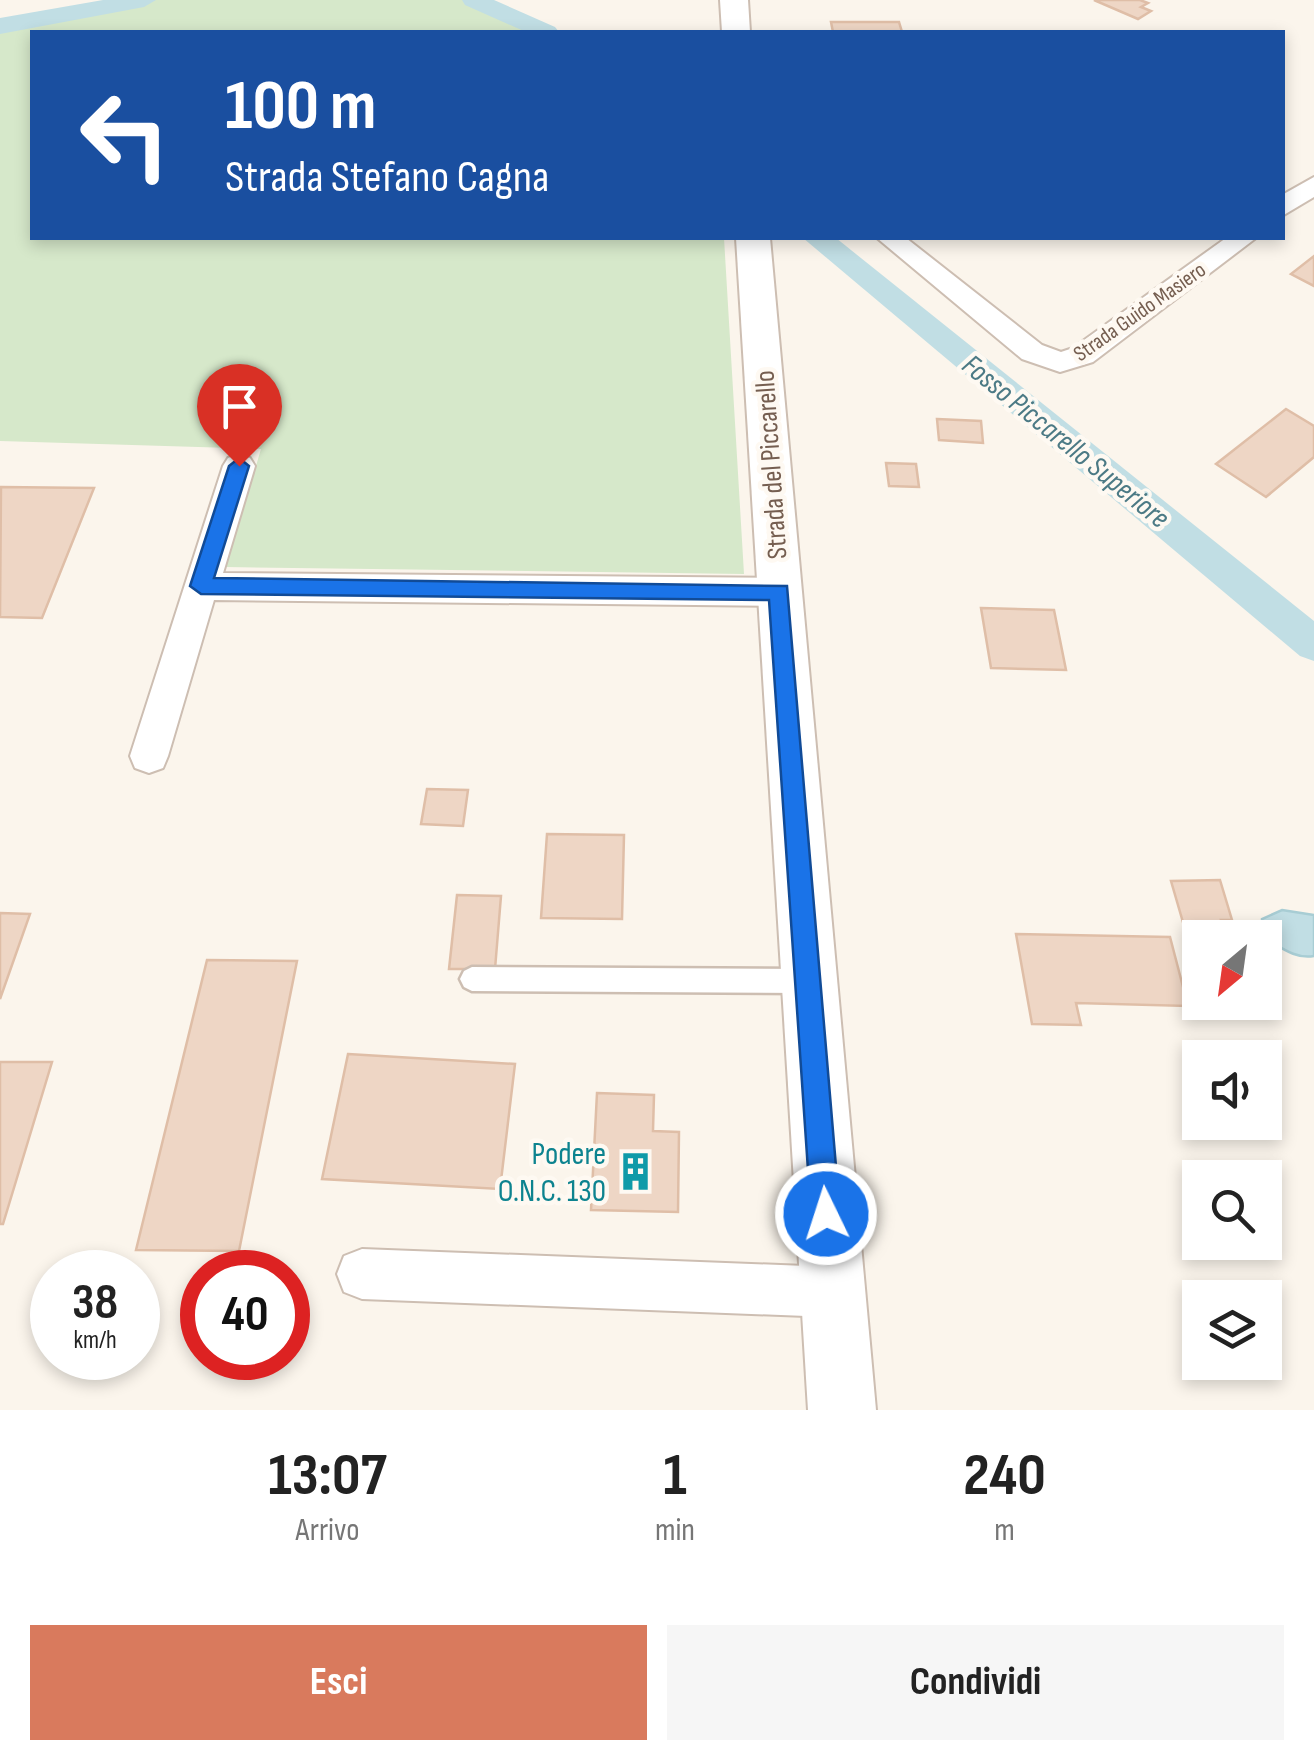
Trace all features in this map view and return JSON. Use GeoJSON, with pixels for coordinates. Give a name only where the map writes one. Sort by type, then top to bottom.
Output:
{"type":"FeatureCollection","features":[{"type":"Feature","properties":{"kind":"street"},"geometry":{"type":"LineString","coordinates":[[734,0],[736,30]]}},
{"type":"Feature","properties":{"kind":"street"},"geometry":{"type":"LineString","coordinates":[[1285,206],[1314,185]]}},
{"type":"Feature","properties":{"kind":"street","name":"Strada del Piccarello"},"geometry":{"type":"LineString","coordinates":[[753,240],[842,1410]]}},
{"type":"Feature","properties":{"kind":"street","name":"Strada Guido Masiero"},"geometry":{"type":"LineString","coordinates":[[892,240],[1032,352],[1060,362],[1082,356],[1240,240]]}},
{"type":"Feature","properties":{"kind":"street"},"geometry":{"type":"LineString","coordinates":[[149,756],[239,466]]}},
{"type":"Feature","properties":{"kind":"street"},"geometry":{"type":"LineString","coordinates":[[201,586],[780,592]]}},
{"type":"Feature","properties":{"kind":"street"},"geometry":{"type":"LineString","coordinates":[[362,1274],[831,1292]]}},
{"type":"Feature","properties":{"kind":"lane"},"geometry":{"type":"LineString","coordinates":[[472,978],[808,982]]}},
{"type":"Feature","properties":{"kind":"green space"},"geometry":{"type":"Polygon","coordinates":[[[144,0],[474,0],[542,30],[30,30],[30,240],[724,240],[744,574],[226,567],[261,449],[0,441],[0,26],[144,0]]]}},
{"type":"Feature","properties":{"kind":"water"},"geometry":{"type":"Polygon","coordinates":[[[1282,910],[1314,915],[1314,956],[1293,954],[1282,948],[1282,920],[1262,919],[1282,910]]]}},
{"type":"Feature","properties":{"kind":"building"},"geometry":{"type":"Polygon","coordinates":[[[1094,0],[1140,0],[1148,3],[1141,7],[1151,11],[1138,19],[1094,0]]]}},
{"type":"Feature","properties":{"kind":"building"},"geometry":{"type":"Polygon","coordinates":[[[831,22],[899,22],[901,30],[833,30],[831,22]]]}},
{"type":"Feature","properties":{"kind":"building"},"geometry":{"type":"Polygon","coordinates":[[[1314,256],[1314,286],[1291,274],[1314,256]]]}},
{"type":"Feature","properties":{"kind":"building"},"geometry":{"type":"Polygon","coordinates":[[[1286,409],[1314,426],[1314,457],[1266,497],[1216,464],[1286,409]]]}},
{"type":"Feature","properties":{"kind":"building"},"geometry":{"type":"Polygon","coordinates":[[[937,419],[981,421],[983,443],[939,440],[937,419]]]}},
{"type":"Feature","properties":{"kind":"building"},"geometry":{"type":"Polygon","coordinates":[[[886,463],[916,464],[919,487],[889,486],[886,463]]]}},
{"type":"Feature","properties":{"kind":"building"},"geometry":{"type":"Polygon","coordinates":[[[1,487],[94,488],[42,618],[0,617],[1,487]]]}},
{"type":"Feature","properties":{"kind":"building"},"geometry":{"type":"Polygon","coordinates":[[[981,608],[1054,610],[1066,670],[991,668],[981,608]]]}},
{"type":"Feature","properties":{"kind":"building"},"geometry":{"type":"Polygon","coordinates":[[[427,789],[468,790],[463,826],[421,824],[427,789]]]}},
{"type":"Feature","properties":{"kind":"building"},"geometry":{"type":"Polygon","coordinates":[[[547,834],[624,835],[622,919],[541,918],[547,834]]]}},
{"type":"Feature","properties":{"kind":"building"},"geometry":{"type":"Polygon","coordinates":[[[1220,880],[1232,920],[1182,920],[1171,881],[1220,880]]]}},
{"type":"Feature","properties":{"kind":"building"},"geometry":{"type":"Polygon","coordinates":[[[457,895],[501,896],[495,969],[449,969],[457,895]]]}},
{"type":"Feature","properties":{"kind":"building"},"geometry":{"type":"Polygon","coordinates":[[[0,913],[30,914],[0,999],[0,913]]]}},
{"type":"Feature","properties":{"kind":"building"},"geometry":{"type":"Polygon","coordinates":[[[1016,934],[1170,937],[1182,983],[1182,1006],[1076,1003],[1081,1025],[1032,1024],[1016,934]]]}},
{"type":"Feature","properties":{"kind":"building"},"geometry":{"type":"Polygon","coordinates":[[[207,960],[297,961],[239,1250],[136,1250],[207,960]]]}},
{"type":"Feature","properties":{"kind":"building"},"geometry":{"type":"Polygon","coordinates":[[[348,1054],[515,1064],[500,1189],[322,1179],[348,1054]]]}},
{"type":"Feature","properties":{"kind":"building"},"geometry":{"type":"Polygon","coordinates":[[[0,1062],[52,1062],[3,1224],[0,1224],[0,1062]]]}},
{"type":"Feature","properties":{"kind":"building","name":"Podere O.N.C. 130"},"geometry":{"type":"Polygon","coordinates":[[[597,1093],[654,1095],[653,1131],[679,1132],[678,1212],[591,1210],[597,1093]]]}},
{"type":"Feature","properties":{"kind":"waterway","name":"Fosso Piccarello Superiore"},"geometry":{"type":"LineString","coordinates":[[0,26],[144,0]]}},
{"type":"Feature","properties":{"kind":"waterway","name":"Fosso Piccarello Superiore"},"geometry":{"type":"LineString","coordinates":[[474,0],[542,30]]}},
{"type":"Feature","properties":{"kind":"waterway","name":"Fosso Piccarello Superiore"},"geometry":{"type":"LineString","coordinates":[[820,240],[1314,644]]}},
{"type":"Feature","properties":{"kind":"place","name":"Podere O.N.C. 130"},"geometry":{"type":"Point","coordinates":[636,1171]}},
{"type":"Feature","properties":{"kind":"route"},"geometry":{"type":"LineString","coordinates":[[239,466],[201,586],[780,592],[826,1214]]}}]}
